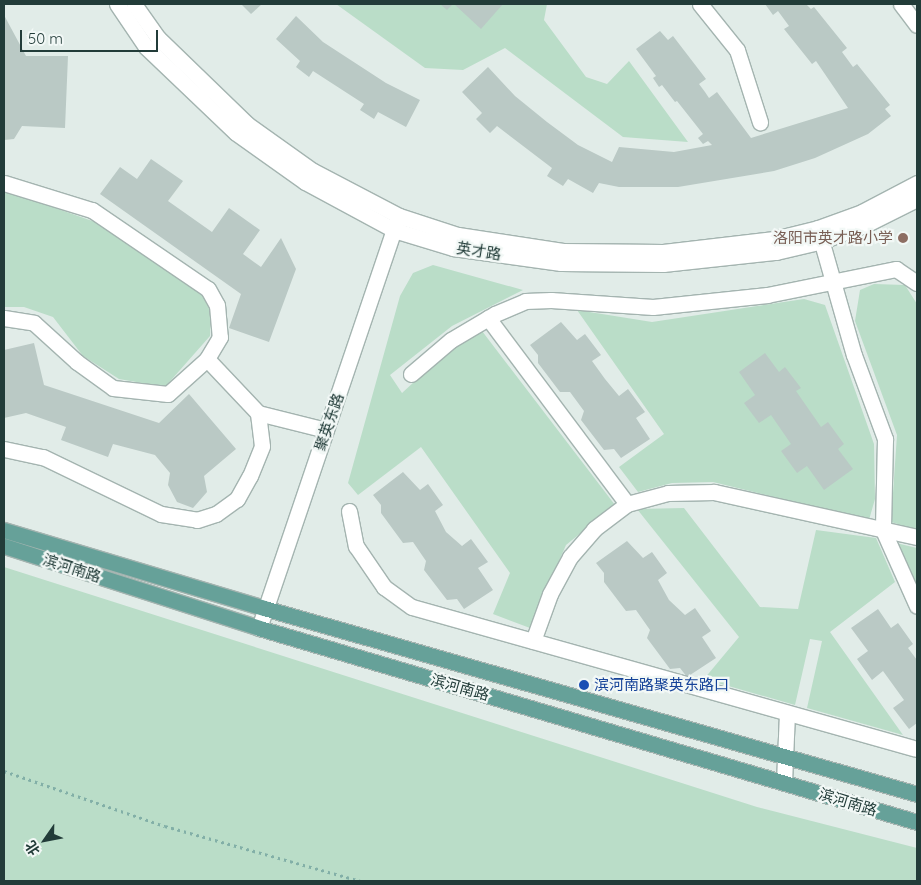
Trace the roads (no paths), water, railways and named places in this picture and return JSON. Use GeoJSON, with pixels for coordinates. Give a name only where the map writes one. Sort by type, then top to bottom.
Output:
{"type":"FeatureCollection","features":[{"type":"Feature","properties":{"kind":"main road","name":"滨河南路"},"geometry":{"type":"LineString","coordinates":[[4,530],[264,608],[917,794]]}},
{"type":"Feature","properties":{"kind":"main road","name":"滨河南路"},"geometry":{"type":"LineString","coordinates":[[4,546],[259,628],[917,822]]}},
{"type":"Feature","properties":{"kind":"street","name":"英才路"},"geometry":{"type":"LineString","coordinates":[[117,4],[146,47],[236,133],[305,182],[453,248],[561,263],[663,264],[776,252],[820,235],[917,183]]}},
{"type":"Feature","properties":{"kind":"street","name":"英才路"},"geometry":{"type":"LineString","coordinates":[[134,4],[158,38],[247,124],[314,172],[397,223]]}},
{"type":"Feature","properties":{"kind":"street"},"geometry":{"type":"LineString","coordinates":[[700,4],[737,50],[760,122]]}},
{"type":"Feature","properties":{"kind":"street"},"geometry":{"type":"LineString","coordinates":[[900,4],[917,25]]}},
{"type":"Feature","properties":{"kind":"street"},"geometry":{"type":"LineString","coordinates":[[4,182],[92,210],[208,289],[216,306],[220,337],[207,360],[168,394],[113,388],[77,362],[34,323],[4,318]]}},
{"type":"Feature","properties":{"kind":"street","name":"英才路"},"geometry":{"type":"LineString","coordinates":[[820,235],[867,224],[917,198]]}},
{"type":"Feature","properties":{"kind":"street","name":"聚英东路"},"geometry":{"type":"LineString","coordinates":[[259,628],[264,608],[397,223]]}},
{"type":"Feature","properties":{"kind":"street"},"geometry":{"type":"LineString","coordinates":[[820,235],[854,355],[885,438],[883,530],[917,606]]}},
{"type":"Feature","properties":{"kind":"street"},"geometry":{"type":"LineString","coordinates":[[411,374],[451,340],[488,318],[526,302],[551,300],[653,307],[766,295],[896,269],[917,283]]}},
{"type":"Feature","properties":{"kind":"street"},"geometry":{"type":"LineString","coordinates":[[488,318],[627,504]]}},
{"type":"Feature","properties":{"kind":"street"},"geometry":{"type":"LineString","coordinates":[[207,360],[258,413],[326,430]]}},
{"type":"Feature","properties":{"kind":"street"},"geometry":{"type":"LineString","coordinates":[[4,449],[43,457],[161,514],[198,520],[216,514],[238,499],[262,446],[258,413]]}},
{"type":"Feature","properties":{"kind":"street"},"geometry":{"type":"LineString","coordinates":[[533,641],[550,594],[570,557],[594,529],[627,504],[668,492],[714,492],[917,537]]}},
{"type":"Feature","properties":{"kind":"street"},"geometry":{"type":"LineString","coordinates":[[349,510],[356,546],[384,587],[412,607],[917,749]]}},
{"type":"Feature","properties":{"kind":"street"},"geometry":{"type":"LineString","coordinates":[[784,782],[786,713]]}},
{"type":"Feature","properties":{"kind":"place","name":"洛阳市英才路小学"},"geometry":{"type":"Point","coordinates":[903,238]}},
{"type":"Feature","properties":{"kind":"place","name":"滨河南路聚英东路口"},"geometry":{"type":"Point","coordinates":[584,685]}}]}
